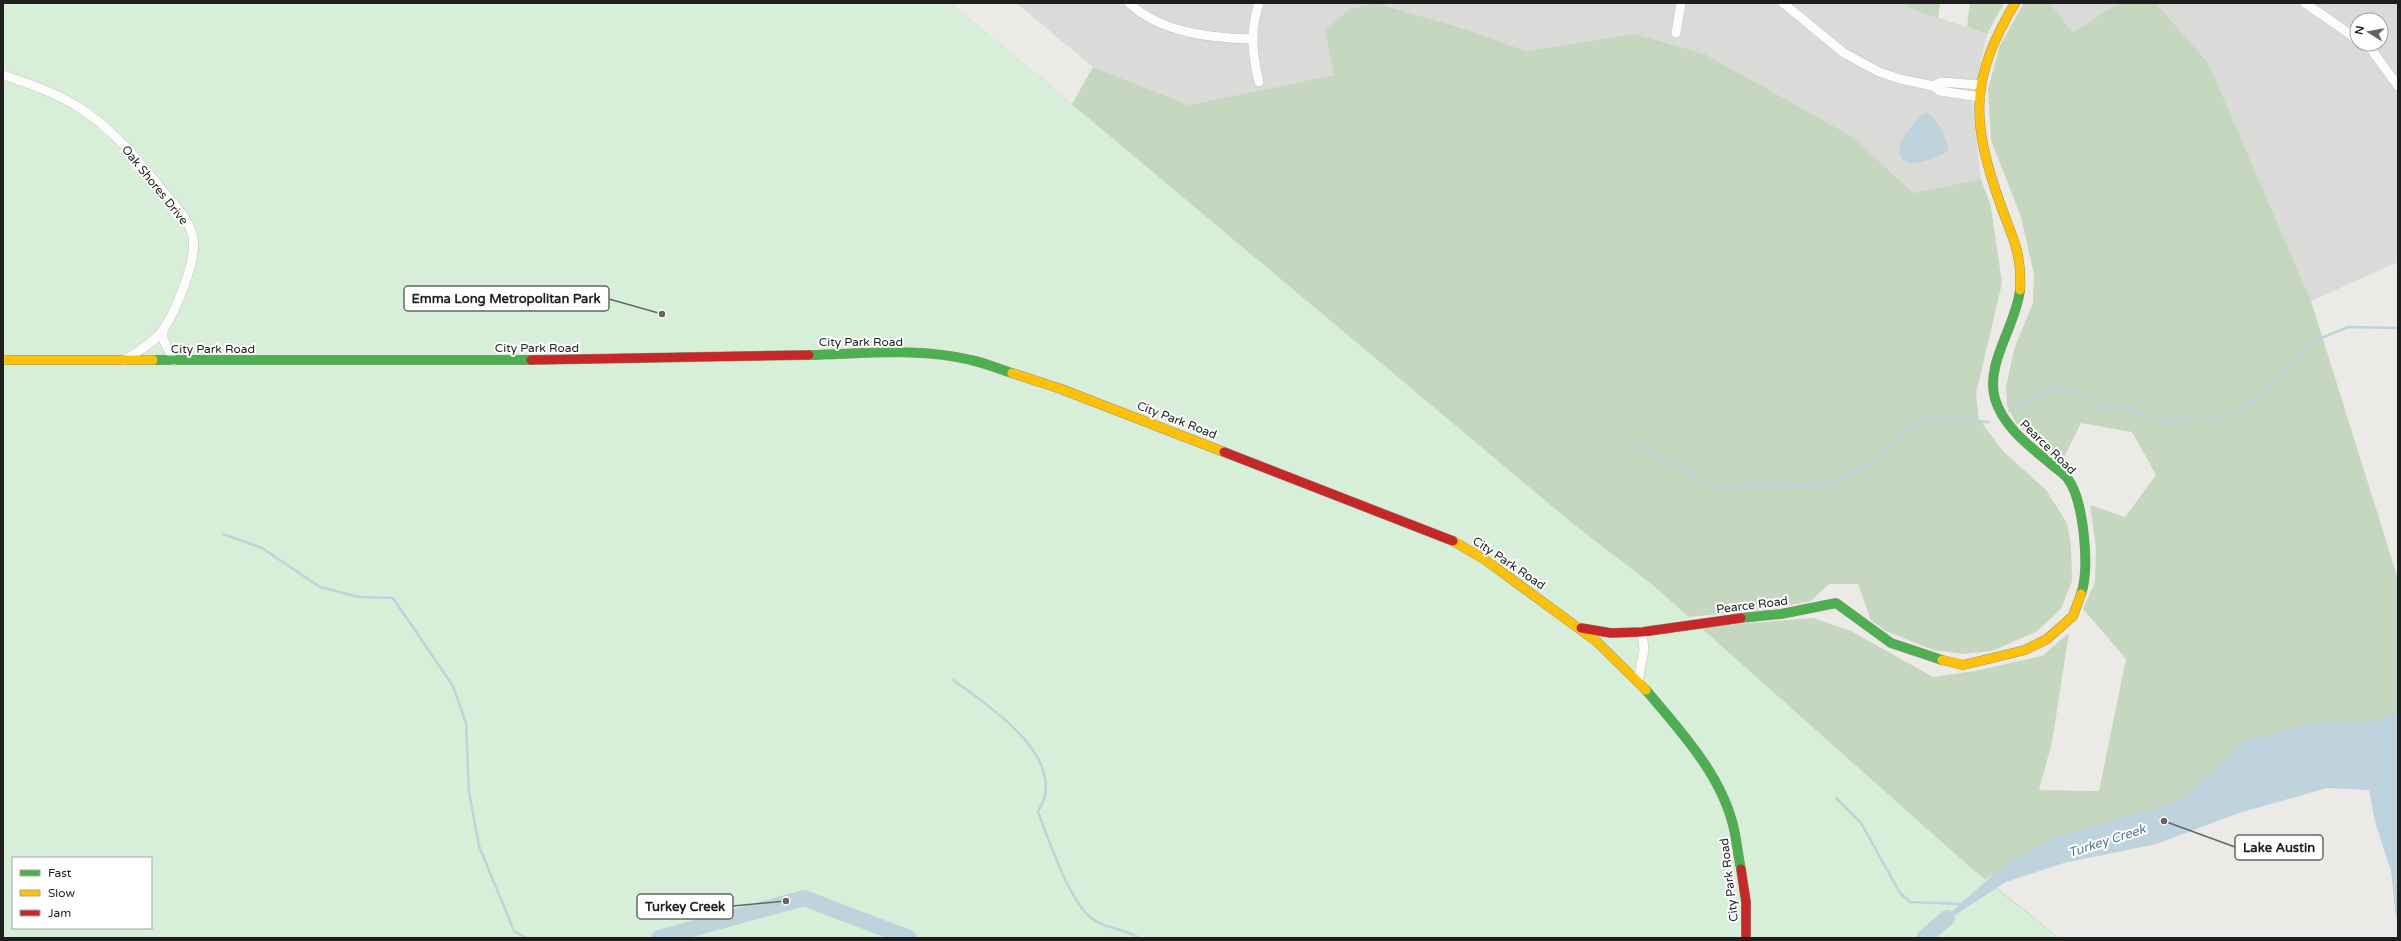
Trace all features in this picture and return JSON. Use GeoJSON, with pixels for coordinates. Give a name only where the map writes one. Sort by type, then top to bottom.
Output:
{"type":"FeatureCollection","features":[{"type":"Feature","properties":{"kind":"street"},"geometry":{"type":"LineString","coordinates":[[1129,3],[1155,21],[1190,33],[1224,38],[1252,39]]}},
{"type":"Feature","properties":{"kind":"street"},"geometry":{"type":"LineString","coordinates":[[1259,3],[1253,27],[1252,39],[1252,54],[1259,82]]}},
{"type":"Feature","properties":{"kind":"street"},"geometry":{"type":"LineString","coordinates":[[1676,33],[1681,3]]}},
{"type":"Feature","properties":{"kind":"street"},"geometry":{"type":"LineString","coordinates":[[1784,3],[1844,53],[1863,64],[1900,80],[1933,86],[1940,91],[1980,97]]}},
{"type":"Feature","properties":{"kind":"street","name":"Pearce Road"},"geometry":{"type":"LineString","coordinates":[[1579,627],[1611,633],[1642,632],[1736,618],[1781,614],[1836,603],[1891,643],[1934,658],[1963,665],[2026,650],[2047,639],[2073,616],[2085,582],[2083,521],[2068,479],[2020,437],[2004,419],[1995,398],[1993,377],[2000,350],[2016,313],[2021,269],[2019,254],[1984,153],[1980,121],[1980,97],[1981,85],[1994,42],[2015,3]]}},
{"type":"Feature","properties":{"kind":"street"},"geometry":{"type":"LineString","coordinates":[[2305,3],[2349,33]]}},
{"type":"Feature","properties":{"kind":"street"},"geometry":{"type":"LineString","coordinates":[[2373,52],[2398,86]]}},
{"type":"Feature","properties":{"kind":"street","name":"Oak Shores Drive"},"geometry":{"type":"LineString","coordinates":[[3,75],[44,89],[89,114],[134,156],[184,217],[193,237],[193,257],[185,281],[163,330],[124,361]]}},
{"type":"Feature","properties":{"kind":"street"},"geometry":{"type":"LineString","coordinates":[[1933,86],[1941,82],[1981,85]]}},
{"type":"Feature","properties":{"kind":"street"},"geometry":{"type":"LineString","coordinates":[[163,330],[163,339],[174,361]]}},
{"type":"Feature","properties":{"kind":"street","name":"City Park Road"},"geometry":{"type":"LineString","coordinates":[[3,360],[174,361],[632,359],[896,353],[960,358],[994,366],[1061,389],[1443,536],[1484,559],[1579,627],[1638,682],[1694,747],[1708,769],[1727,808],[1738,842],[1743,871],[1746,938]]}},
{"type":"Feature","properties":{"kind":"street"},"geometry":{"type":"LineString","coordinates":[[1638,682],[1644,650],[1642,632]]}},
{"type":"Feature","properties":{"kind":"shaded area"},"geometry":{"type":"Polygon","coordinates":[[[1016,3],[1373,3],[1349,10],[1334,75],[1189,105],[1093,67],[1016,3]]]}},
{"type":"Feature","properties":{"kind":"shaded area"},"geometry":{"type":"Polygon","coordinates":[[[1376,3],[1904,3],[1912,9],[1987,34],[1972,101],[1981,179],[1913,193],[1853,137],[1705,54],[1635,34],[1526,51],[1465,29],[1376,3]]]}},
{"type":"Feature","properties":{"kind":"shaded area"},"geometry":{"type":"Polygon","coordinates":[[[2050,3],[2118,3],[2073,33],[2050,3]]]}},
{"type":"Feature","properties":{"kind":"shaded area"},"geometry":{"type":"Polygon","coordinates":[[[2156,3],[2398,3],[2398,262],[2311,301],[2209,64],[2156,3]]]}},
{"type":"Feature","properties":{"kind":"green space"},"geometry":{"type":"Polygon","coordinates":[[[3,3],[951,3],[1072,104],[1093,67],[1189,105],[1334,75],[1325,31],[1349,9],[1376,3],[1465,29],[1526,51],[1635,34],[1705,54],[1853,137],[1913,193],[1981,179],[1991,207],[2002,283],[1976,394],[1979,419],[2003,451],[2046,490],[2067,523],[2071,546],[2072,581],[2061,609],[2036,632],[1992,651],[1963,654],[1933,650],[1884,630],[1871,620],[1858,584],[1829,584],[1811,601],[1772,609],[1689,617],[1701,627],[1813,618],[1851,631],[1933,677],[1975,671],[2042,656],[2069,633],[2052,742],[2039,790],[2099,791],[2126,659],[2083,609],[2095,582],[2096,548],[2090,505],[2125,517],[2156,475],[2132,432],[2081,423],[2061,463],[2016,423],[2007,406],[2006,388],[2014,349],[2033,303],[2034,274],[2021,217],[1991,140],[1988,89],[2000,45],[2024,3],[2050,3],[2073,33],[2118,3],[2156,3],[2209,64],[2311,301],[2398,579],[2398,714],[2393,712],[2377,722],[2309,723],[2205,779],[2178,802],[2056,837],[1986,879],[2059,938],[3,938],[3,3]]]}},
{"type":"Feature","properties":{"kind":"green space"},"geometry":{"type":"Polygon","coordinates":[[[3,3],[951,3],[1572,523],[1654,586],[1971,868],[2058,938],[3,938],[3,3]]]}},
{"type":"Feature","properties":{"kind":"green space"},"geometry":{"type":"Polygon","coordinates":[[[1904,3],[1940,3],[1938,18],[1912,9],[1904,3]]]}},
{"type":"Feature","properties":{"kind":"green space"},"geometry":{"type":"Polygon","coordinates":[[[1970,3],[2004,3],[1987,34],[1967,27],[1970,3]]]}},
{"type":"Feature","properties":{"kind":"water"},"geometry":{"type":"Polygon","coordinates":[[[1927,113],[1935,120],[1945,135],[1948,152],[1922,162],[1908,163],[1903,160],[1900,154],[1901,140],[1922,114],[1927,113]]]}},
{"type":"Feature","properties":{"kind":"water"},"geometry":{"type":"Polygon","coordinates":[[[2393,712],[2398,714],[2398,918],[2396,918],[2391,871],[2375,822],[2369,790],[2327,788],[2239,813],[2156,844],[2064,863],[2006,882],[1929,932],[2004,865],[2056,837],[2178,802],[2241,743],[2309,723],[2376,721],[2393,712]]]}},
{"type":"Feature","properties":{"kind":"waterway"},"geometry":{"type":"LineString","coordinates":[[2009,411],[2050,390],[2061,389],[2073,390],[2105,407],[2133,410],[2165,422],[2192,418],[2217,419],[2235,413],[2253,401],[2309,343],[2348,327],[2398,328]]}},
{"type":"Feature","properties":{"kind":"waterway"},"geometry":{"type":"LineString","coordinates":[[1629,442],[1714,486],[1826,485],[1868,467],[1917,422],[1930,418],[1989,422]]}},
{"type":"Feature","properties":{"kind":"waterway"},"geometry":{"type":"LineString","coordinates":[[223,534],[262,548],[320,587],[359,597],[393,598],[453,686],[466,723],[469,792],[479,846],[514,931],[526,938]]}},
{"type":"Feature","properties":{"kind":"waterway"},"geometry":{"type":"LineString","coordinates":[[953,680],[999,714],[1028,744],[1039,760],[1045,778],[1045,795],[1038,812],[1053,852],[1074,896],[1081,907],[1089,916],[1100,924],[1127,932],[1139,938]]}},
{"type":"Feature","properties":{"kind":"waterway"},"geometry":{"type":"LineString","coordinates":[[1836,798],[1861,823],[1900,893],[1910,902],[1961,904]]}},
{"type":"Feature","properties":{"kind":"waterway","name":"Turkey Creek"},"geometry":{"type":"LineString","coordinates":[[659,938],[804,898],[909,938]]}},
{"type":"Feature","properties":{"kind":"waterway","name":"Turkey Creek"},"geometry":{"type":"LineString","coordinates":[[1924,938],[1947,918]]}},
{"type":"Feature","properties":{"kind":"traffic: fast"},"geometry":{"type":"LineString","coordinates":[[2020,290],[2013,317],[1997,358],[1993,385],[1995,399],[1999,409],[2011,428],[2065,475],[2074,489],[2082,518],[2084,535],[2085,569],[2084,583],[2081,594]]}},
{"type":"Feature","properties":{"kind":"traffic: fast"},"geometry":{"type":"LineString","coordinates":[[809,355],[911,352],[951,356],[976,361],[1012,373]]}},
{"type":"Feature","properties":{"kind":"traffic: fast"},"geometry":{"type":"LineString","coordinates":[[153,360],[531,360]]}},
{"type":"Feature","properties":{"kind":"traffic: fast"},"geometry":{"type":"LineString","coordinates":[[1741,618],[1781,614],[1836,603],[1891,643],[1942,660]]}},
{"type":"Feature","properties":{"kind":"traffic: fast"},"geometry":{"type":"LineString","coordinates":[[1646,690],[1699,755],[1720,790],[1734,829],[1741,869]]}},
{"type":"Feature","properties":{"kind":"traffic: slow"},"geometry":{"type":"LineString","coordinates":[[2015,3],[2000,30],[1989,55],[1982,79],[1980,125],[1984,150],[1991,176],[2016,246],[2020,266],[2020,290]]}},
{"type":"Feature","properties":{"kind":"traffic: slow"},"geometry":{"type":"LineString","coordinates":[[3,360],[153,360]]}},
{"type":"Feature","properties":{"kind":"traffic: slow"},"geometry":{"type":"LineString","coordinates":[[1012,373],[1061,389],[1224,452]]}},
{"type":"Feature","properties":{"kind":"traffic: slow"},"geometry":{"type":"LineString","coordinates":[[1453,541],[1484,559],[1596,641],[1646,690]]}},
{"type":"Feature","properties":{"kind":"traffic: slow"},"geometry":{"type":"LineString","coordinates":[[1942,660],[1963,665],[2025,650],[2047,639],[2073,616],[2081,594]]}},
{"type":"Feature","properties":{"kind":"traffic: jam"},"geometry":{"type":"LineString","coordinates":[[531,360],[809,355]]}},
{"type":"Feature","properties":{"kind":"traffic: jam"},"geometry":{"type":"LineString","coordinates":[[1224,452],[1453,541]]}},
{"type":"Feature","properties":{"kind":"traffic: jam"},"geometry":{"type":"LineString","coordinates":[[1581,628],[1611,633],[1642,632],[1741,618]]}},
{"type":"Feature","properties":{"kind":"traffic: jam"},"geometry":{"type":"LineString","coordinates":[[1741,869],[1746,902],[1746,938]]}},
{"type":"Feature","properties":{"kind":"place","name":"Emma Long Metropolitan Park"},"geometry":{"type":"Point","coordinates":[662,314]}},
{"type":"Feature","properties":{"kind":"place","name":"Lake Austin"},"geometry":{"type":"Point","coordinates":[2164,821]}},
{"type":"Feature","properties":{"kind":"place","name":"Turkey Creek"},"geometry":{"type":"Point","coordinates":[786,901]}}]}
